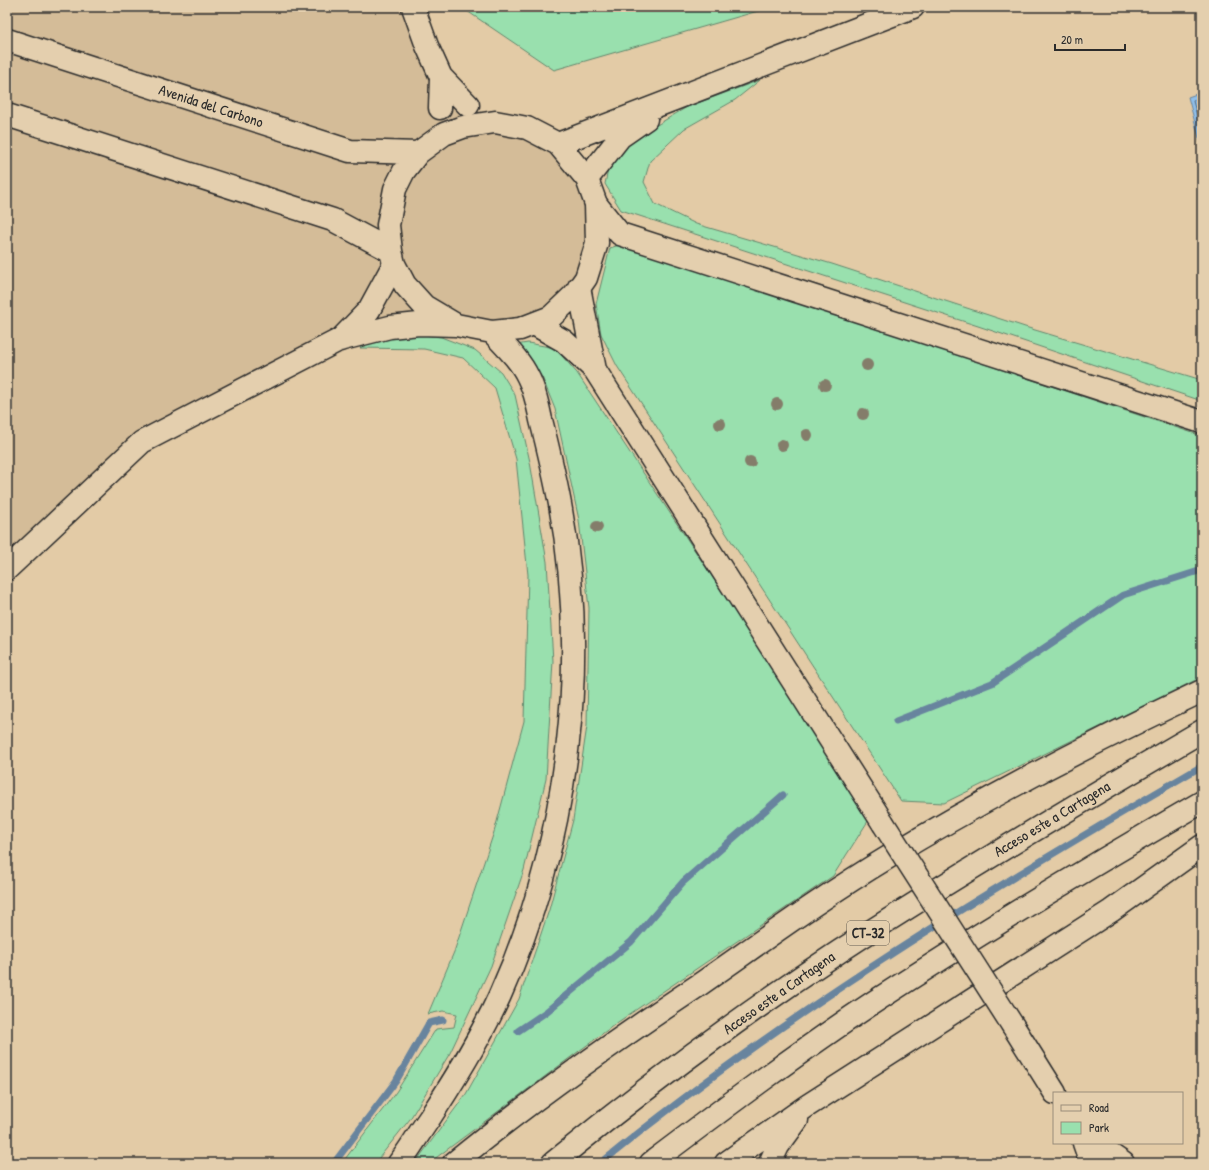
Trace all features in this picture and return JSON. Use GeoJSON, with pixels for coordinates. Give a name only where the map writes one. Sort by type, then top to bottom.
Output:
{"type":"FeatureCollection","features":[{"type":"Feature","properties":{"kind":"main road"},"geometry":{"type":"LineString","coordinates":[[413,7],[442,77],[468,105]]}},
{"type":"Feature","properties":{"kind":"main road"},"geometry":{"type":"LineString","coordinates":[[558,144],[913,7]]}},
{"type":"Feature","properties":{"kind":"main road","name":"Avenida del Carbono"},"geometry":{"type":"LineString","coordinates":[[7,40],[350,151],[418,153]]}},
{"type":"Feature","properties":{"kind":"main road"},"geometry":{"type":"LineString","coordinates":[[440,108],[442,77]]}},
{"type":"Feature","properties":{"kind":"main road"},"geometry":{"type":"LineString","coordinates":[[587,179],[620,137],[670,102]]}},
{"type":"Feature","properties":{"kind":"main road"},"geometry":{"type":"LineString","coordinates":[[7,114],[333,220],[392,257]]}},
{"type":"Feature","properties":{"kind":"main road"},"geometry":{"type":"LineString","coordinates":[[7,569],[142,442],[339,340],[390,327],[419,324],[456,325],[492,332],[520,329],[551,317],[574,296],[586,278],[597,243],[596,204],[587,179],[558,144],[527,128],[496,122],[463,127],[444,134],[418,153],[404,171],[395,189],[388,225],[392,257],[405,285],[424,306],[456,325]]}},
{"type":"Feature","properties":{"kind":"main road"},"geometry":{"type":"LineString","coordinates":[[596,204],[620,234],[1202,422]]}},
{"type":"Feature","properties":{"kind":"main road"},"geometry":{"type":"LineString","coordinates":[[339,340],[369,310],[392,257]]}},
{"type":"Feature","properties":{"kind":"main road"},"geometry":{"type":"LineString","coordinates":[[579,287],[594,370]]}},
{"type":"Feature","properties":{"kind":"main road"},"geometry":{"type":"LineString","coordinates":[[534,324],[564,341],[594,370],[1054,1092]]}},
{"type":"Feature","properties":{"kind":"main road"},"geometry":{"type":"LineString","coordinates":[[399,1163],[470,1055],[500,995],[524,936],[555,822],[566,758],[573,699],[574,635],[571,578],[563,520],[549,452],[537,403],[528,377],[514,356],[492,332]]}},
{"type":"Feature","properties":{"kind":"main road"},"geometry":{"type":"LineString","coordinates":[[454,1163],[534,1101],[606,1049],[820,901],[884,859],[980,803],[1032,775],[1112,734],[1202,691]]}},
{"type":"Feature","properties":{"kind":"main road","name":"Acceso este a Cartagena"},"geometry":{"type":"LineString","coordinates":[[554,1163],[608,1118],[719,1035],[839,952],[972,868],[1202,731]]}},
{"type":"Feature","properties":{"kind":"main road"},"geometry":{"type":"LineString","coordinates":[[650,1163],[755,1085],[873,1003],[1004,920],[1202,802]]}},
{"type":"Feature","properties":{"kind":"main road"},"geometry":{"type":"LineString","coordinates":[[726,1163],[807,1106],[1111,911],[1202,846]]}},
{"type":"Feature","properties":{"kind":"main road"},"geometry":{"type":"LineString","coordinates":[[770,1163],[778,1146],[807,1106]]}},
{"type":"Feature","properties":{"kind":"main road"},"geometry":{"type":"LineString","coordinates":[[1084,1144],[1091,1163]]}},
{"type":"Feature","properties":{"kind":"main road"},"geometry":{"type":"LineString","coordinates":[[1095,1144],[1123,1163]]}},
{"type":"Feature","properties":{"kind":"shaded area"},"geometry":{"type":"Polygon","coordinates":[[[7,7],[413,7],[468,105],[495,122],[527,128],[587,179],[586,278],[520,329],[390,327],[142,442],[7,569],[7,7]]]}},
{"type":"Feature","properties":{"kind":"green space"},"geometry":{"type":"Polygon","coordinates":[[[466,7],[772,7],[554,70],[467,11],[466,7]]]}},
{"type":"Feature","properties":{"kind":"green space"},"geometry":{"type":"Polygon","coordinates":[[[760,80],[735,100],[684,129],[650,161],[644,182],[655,204],[696,224],[832,264],[1025,327],[1202,380],[1202,401],[978,326],[621,210],[605,184],[610,160],[635,138],[687,107],[760,80]]]}},
{"type":"Feature","properties":{"kind":"green space"},"geometry":{"type":"Polygon","coordinates":[[[622,244],[1202,436],[1202,677],[944,803],[901,801],[617,366],[601,334],[596,304],[610,248],[622,244]]]}},
{"type":"Feature","properties":{"kind":"green space"},"geometry":{"type":"Polygon","coordinates":[[[403,333],[441,337],[475,350],[501,372],[515,395],[530,462],[547,562],[553,661],[546,779],[524,870],[491,966],[450,1053],[410,1119],[375,1163],[342,1163],[396,1092],[436,1029],[454,1027],[457,1014],[443,1011],[428,1014],[454,952],[495,829],[524,721],[528,575],[516,459],[495,388],[463,358],[424,349],[360,348],[376,337],[403,333]]]}},
{"type":"Feature","properties":{"kind":"green space"},"geometry":{"type":"Polygon","coordinates":[[[528,343],[555,348],[577,373],[784,685],[868,821],[833,876],[618,1022],[429,1163],[415,1163],[466,1094],[519,999],[549,910],[573,820],[587,726],[589,608],[579,520],[555,409],[542,377],[515,345],[528,343]]]}},
{"type":"Feature","properties":{"kind":"water"},"geometry":{"type":"Polygon","coordinates":[[[1202,92],[1202,149],[1188,97],[1202,92]]]}},
{"type":"Feature","properties":{"kind":"waterway"},"geometry":{"type":"LineString","coordinates":[[896,721],[992,683],[1123,595],[1202,570]]}},
{"type":"Feature","properties":{"kind":"waterway"},"geometry":{"type":"LineString","coordinates":[[601,1163],[672,1107],[818,1002],[970,904],[1124,811],[1202,766]]}},
{"type":"Feature","properties":{"kind":"waterway"},"geometry":{"type":"LineString","coordinates":[[518,1031],[546,1012],[631,942],[683,882],[783,795]]}},
{"type":"Feature","properties":{"kind":"waterway"},"geometry":{"type":"LineString","coordinates":[[334,1163],[396,1081],[429,1023],[443,1020]]}}]}
